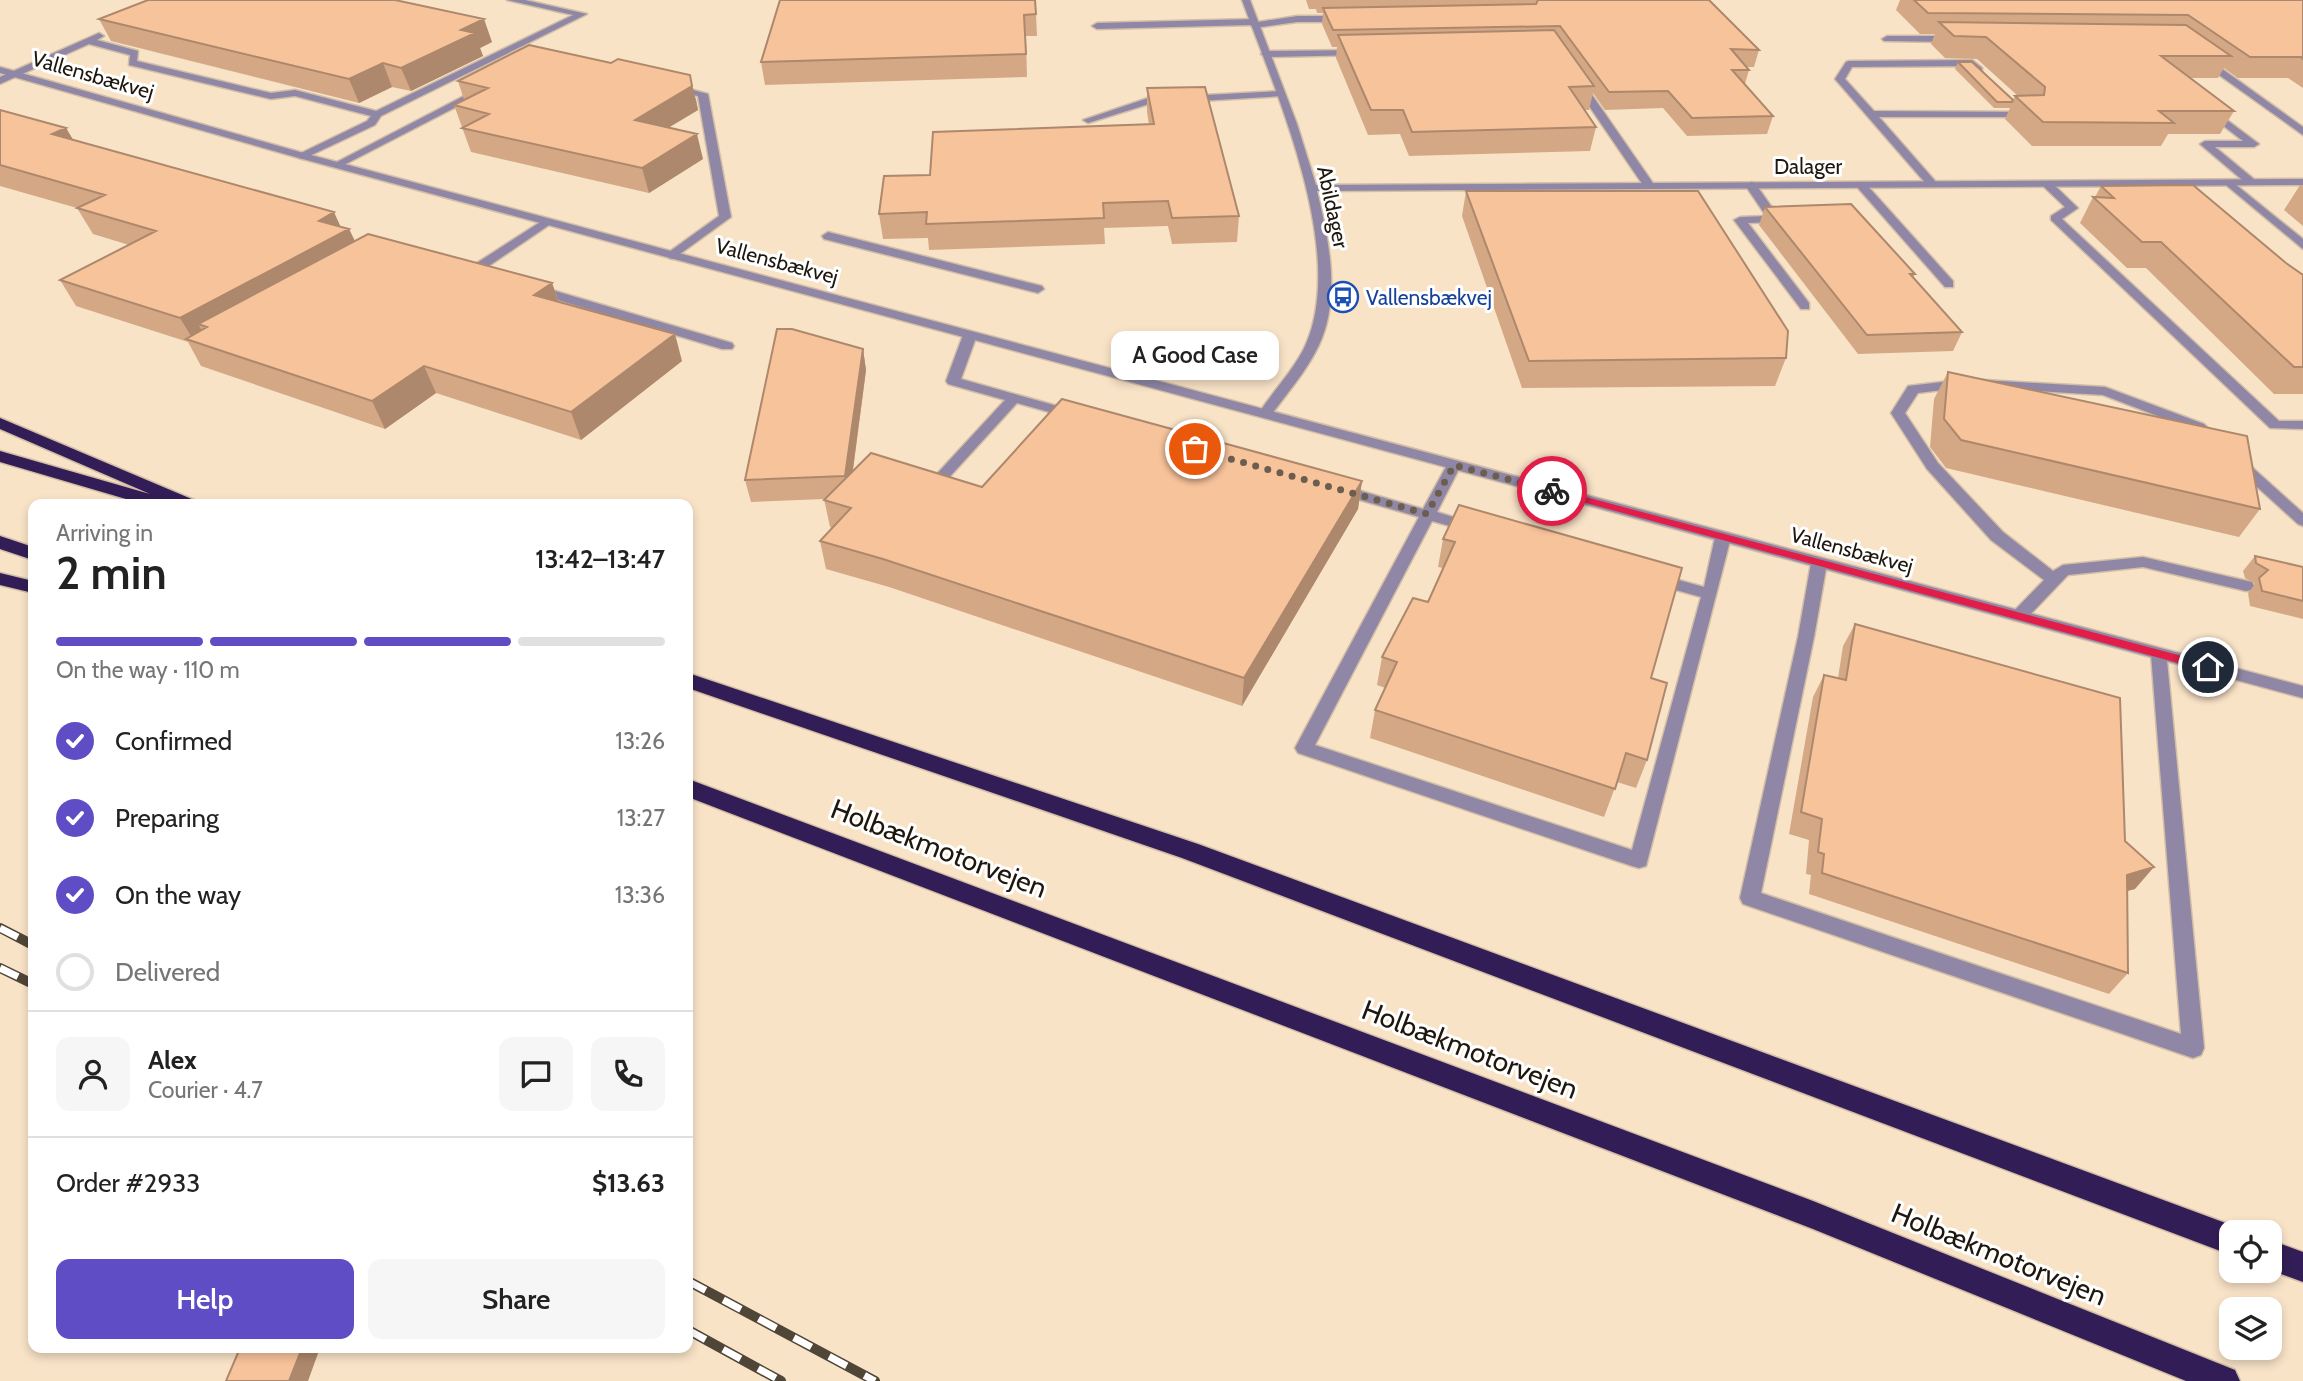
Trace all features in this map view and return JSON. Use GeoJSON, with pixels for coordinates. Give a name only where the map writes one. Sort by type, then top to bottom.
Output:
{"type":"FeatureCollection","features":[{"type":"Feature","properties":{"kind":"highway"},"geometry":{"type":"LineString","coordinates":[[0,423],[176,499]]}},
{"type":"Feature","properties":{"kind":"highway"},"geometry":{"type":"LineString","coordinates":[[0,456],[144,499]]}},
{"type":"Feature","properties":{"kind":"highway"},"geometry":{"type":"LineString","coordinates":[[0,542],[28,552]]}},
{"type":"Feature","properties":{"kind":"highway"},"geometry":{"type":"LineString","coordinates":[[0,579],[28,586]]}},
{"type":"Feature","properties":{"kind":"highway"},"geometry":{"type":"LineString","coordinates":[[693,682],[1190,851],[2219,1236]]}},
{"type":"Feature","properties":{"kind":"highway","name":"Holbækmotorvejen"},"geometry":{"type":"LineString","coordinates":[[693,790],[1813,1215],[2224,1381]]}},
{"type":"Feature","properties":{"kind":"highway"},"geometry":{"type":"LineString","coordinates":[[2282,1259],[2303,1267]]}},
{"type":"Feature","properties":{"kind":"street"},"geometry":{"type":"LineString","coordinates":[[303,156],[371,123],[377,114],[582,15],[511,0]]}},
{"type":"Feature","properties":{"kind":"street","name":"Abildager"},"geometry":{"type":"LineString","coordinates":[[1246,0],[1313,188],[1327,271],[1324,305],[1314,343],[1265,414]]}},
{"type":"Feature","properties":{"kind":"street"},"geometry":{"type":"LineString","coordinates":[[1097,26],[1255,24],[1297,19],[1352,18]]}},
{"type":"Feature","properties":{"kind":"street"},"geometry":{"type":"LineString","coordinates":[[1,77],[15,75],[112,31]]}},
{"type":"Feature","properties":{"kind":"street"},"geometry":{"type":"LineString","coordinates":[[1887,39],[1970,39]]}},
{"type":"Feature","properties":{"kind":"street"},"geometry":{"type":"LineString","coordinates":[[88,41],[135,53],[132,63],[271,96],[295,93],[377,114]]}},
{"type":"Feature","properties":{"kind":"street"},"geometry":{"type":"LineString","coordinates":[[1266,54],[1376,52]]}},
{"type":"Feature","properties":{"kind":"street"},"geometry":{"type":"LineString","coordinates":[[2198,57],[2303,132]]}},
{"type":"Feature","properties":{"kind":"street"},"geometry":{"type":"LineString","coordinates":[[1932,184],[1840,79],[1849,64],[1972,63],[1991,80]]}},
{"type":"Feature","properties":{"kind":"street","name":"Vallensbækvej"},"geometry":{"type":"LineString","coordinates":[[15,75],[336,165],[2303,692]]}},
{"type":"Feature","properties":{"kind":"street"},"geometry":{"type":"LineString","coordinates":[[1573,76],[1649,186]]}},
{"type":"Feature","properties":{"kind":"street","name":"Vallensbækvej"},"geometry":{"type":"LineString","coordinates":[[1,77],[174,120]]}},
{"type":"Feature","properties":{"kind":"street"},"geometry":{"type":"LineString","coordinates":[[336,165],[494,83]]}},
{"type":"Feature","properties":{"kind":"street"},"geometry":{"type":"LineString","coordinates":[[663,85],[703,94],[725,217],[673,255]]}},
{"type":"Feature","properties":{"kind":"street"},"geometry":{"type":"LineString","coordinates":[[1088,120],[1148,101],[1280,94]]}},
{"type":"Feature","properties":{"kind":"street"},"geometry":{"type":"LineString","coordinates":[[2194,98],[2255,144],[2205,144],[2251,183]]}},
{"type":"Feature","properties":{"kind":"street"},"geometry":{"type":"LineString","coordinates":[[1870,114],[2029,114],[2019,106]]}},
{"type":"Feature","properties":{"kind":"street","name":"Dalager"},"geometry":{"type":"LineString","coordinates":[[1313,188],[2303,182]]}},
{"type":"Feature","properties":{"kind":"street"},"geometry":{"type":"LineString","coordinates":[[2156,183],[2175,198]]}},
{"type":"Feature","properties":{"kind":"street"},"geometry":{"type":"LineString","coordinates":[[2230,183],[2303,245]]}},
{"type":"Feature","properties":{"kind":"street"},"geometry":{"type":"LineString","coordinates":[[2047,184],[2071,208],[2055,218],[2065,228],[2275,425],[2303,425]]}},
{"type":"Feature","properties":{"kind":"street"},"geometry":{"type":"LineString","coordinates":[[1751,185],[1773,219],[1740,220],[1805,306]]}},
{"type":"Feature","properties":{"kind":"street"},"geometry":{"type":"LineString","coordinates":[[1861,185],[1948,284]]}},
{"type":"Feature","properties":{"kind":"street"},"geometry":{"type":"LineString","coordinates":[[474,271],[549,221]]}},
{"type":"Feature","properties":{"kind":"street"},"geometry":{"type":"LineString","coordinates":[[828,236],[1038,289]]}},
{"type":"Feature","properties":{"kind":"street"},"geometry":{"type":"LineString","coordinates":[[527,287],[727,346]]}},
{"type":"Feature","properties":{"kind":"street"},"geometry":{"type":"LineString","coordinates":[[970,335],[953,381],[1094,421]]}},
{"type":"Feature","properties":{"kind":"street"},"geometry":{"type":"LineString","coordinates":[[2054,580],[1997,536],[1932,466],[1898,413],[1913,389],[1967,383],[2105,391],[2199,427],[2303,521]]}},
{"type":"Feature","properties":{"kind":"street"},"geometry":{"type":"LineString","coordinates":[[939,480],[1014,398]]}},
{"type":"Feature","properties":{"kind":"street"},"geometry":{"type":"LineString","coordinates":[[1454,465],[1304,748],[1639,860],[1723,537]]}},
{"type":"Feature","properties":{"kind":"street"},"geometry":{"type":"LineString","coordinates":[[1321,484],[1481,530]]}},
{"type":"Feature","properties":{"kind":"street"},"geometry":{"type":"LineString","coordinates":[[2019,616],[2063,570],[2143,562],[2246,586]]}},
{"type":"Feature","properties":{"kind":"street"},"geometry":{"type":"LineString","coordinates":[[1818,563],[1806,637],[1750,898],[2193,1048],[2160,654]]}},
{"type":"Feature","properties":{"kind":"street"},"geometry":{"type":"LineString","coordinates":[[1642,575],[1710,594]]}},
{"type":"Feature","properties":{"kind":"building"},"geometry":{"type":"Polygon","coordinates":[[[148,0],[395,0],[484,19],[461,30],[475,33],[401,68],[383,63],[349,79],[99,19],[148,0]]]}},
{"type":"Feature","properties":{"kind":"building"},"geometry":{"type":"Polygon","coordinates":[[[780,0],[1035,0],[1036,14],[1024,15],[1026,54],[761,62],[780,0]]]}},
{"type":"Feature","properties":{"kind":"building"},"geometry":{"type":"Polygon","coordinates":[[[1538,0],[1709,0],[1759,50],[1731,49],[1749,70],[1732,70],[1773,116],[1692,118],[1668,91],[1609,92],[1560,26],[1333,30],[1323,8],[1536,4],[1538,0]]]}},
{"type":"Feature","properties":{"kind":"building"},"geometry":{"type":"Polygon","coordinates":[[[1914,0],[2303,0],[2303,59],[2250,57],[2188,15],[1928,13],[1914,0]]]}},
{"type":"Feature","properties":{"kind":"building"},"geometry":{"type":"Polygon","coordinates":[[[1939,22],[2186,25],[2231,56],[2161,56],[2234,111],[2159,111],[2174,123],[2043,122],[2015,96],[2044,95],[2045,87],[1986,37],[1954,36],[1939,22]]]}},
{"type":"Feature","properties":{"kind":"building"},"geometry":{"type":"Polygon","coordinates":[[[1554,30],[1594,86],[1569,87],[1596,127],[1412,132],[1403,110],[1371,110],[1338,35],[1554,30]]]}},
{"type":"Feature","properties":{"kind":"building"},"geometry":{"type":"Polygon","coordinates":[[[529,45],[611,63],[618,59],[690,75],[692,86],[635,120],[697,134],[642,168],[462,128],[489,114],[454,105],[488,88],[458,81],[529,45]]]}},
{"type":"Feature","properties":{"kind":"building"},"geometry":{"type":"Polygon","coordinates":[[[1958,62],[1972,62],[2013,100],[2012,102],[1997,102],[1958,62]]]}},
{"type":"Feature","properties":{"kind":"building"},"geometry":{"type":"Polygon","coordinates":[[[1205,87],[1239,216],[1172,218],[1168,201],[1103,203],[1104,218],[926,224],[927,212],[879,214],[884,176],[930,175],[933,132],[1154,124],[1147,88],[1205,87]]]}},
{"type":"Feature","properties":{"kind":"building"},"geometry":{"type":"Polygon","coordinates":[[[0,110],[66,128],[52,134],[334,212],[319,221],[349,229],[180,318],[60,280],[156,231],[77,208],[105,195],[0,165],[0,110]]]}},
{"type":"Feature","properties":{"kind":"building"},"geometry":{"type":"Polygon","coordinates":[[[2193,185],[2303,275],[2303,367],[2294,367],[2161,242],[2142,242],[2093,197],[2114,198],[2101,186],[2193,185]]]}},
{"type":"Feature","properties":{"kind":"building"},"geometry":{"type":"Polygon","coordinates":[[[1466,191],[1698,191],[1788,331],[1786,358],[1529,361],[1466,191]]]}},
{"type":"Feature","properties":{"kind":"building"},"geometry":{"type":"Polygon","coordinates":[[[1851,204],[1915,274],[1910,274],[1962,332],[1867,335],[1765,207],[1851,204]]]}},
{"type":"Feature","properties":{"kind":"building"},"geometry":{"type":"Polygon","coordinates":[[[368,234],[552,283],[534,295],[675,334],[571,412],[424,366],[372,401],[186,339],[207,327],[198,324],[368,234]]]}},
{"type":"Feature","properties":{"kind":"building"},"geometry":{"type":"Polygon","coordinates":[[[777,329],[792,329],[863,349],[845,476],[745,480],[777,329]]]}},
{"type":"Feature","properties":{"kind":"building"},"geometry":{"type":"Polygon","coordinates":[[[1948,372],[2247,436],[2260,509],[1961,440],[1944,419],[1948,372]]]}},
{"type":"Feature","properties":{"kind":"building"},"geometry":{"type":"Polygon","coordinates":[[[1062,399],[1362,481],[1244,678],[883,559],[820,541],[851,508],[824,500],[871,453],[982,487],[1062,399]]]}},
{"type":"Feature","properties":{"kind":"building"},"geometry":{"type":"Polygon","coordinates":[[[1459,505],[1682,568],[1651,678],[1667,683],[1647,760],[1626,753],[1615,789],[1375,710],[1397,662],[1382,657],[1413,598],[1428,602],[1455,542],[1443,539],[1459,505]]]}},
{"type":"Feature","properties":{"kind":"building"},"geometry":{"type":"Polygon","coordinates":[[[2255,556],[2303,567],[2303,601],[2262,591],[2259,578],[2268,570],[2256,563],[2255,556]]]}},
{"type":"Feature","properties":{"kind":"building"},"geometry":{"type":"Polygon","coordinates":[[[1855,624],[2120,698],[2125,841],[2154,867],[2127,875],[2128,973],[1822,873],[1824,854],[1818,852],[1822,819],[1801,812],[1824,675],[1846,680],[1855,624]]]}},
{"type":"Feature","properties":{"kind":"building"},"geometry":{"type":"Polygon","coordinates":[[[238,1353],[300,1353],[289,1381],[226,1381],[238,1353]]]}},
{"type":"Feature","properties":{"kind":"railway"},"geometry":{"type":"LineString","coordinates":[[0,928],[28,942]]}},
{"type":"Feature","properties":{"kind":"railway"},"geometry":{"type":"LineString","coordinates":[[0,968],[28,982]]}},
{"type":"Feature","properties":{"kind":"railway"},"geometry":{"type":"LineString","coordinates":[[693,1284],[875,1381]]}},
{"type":"Feature","properties":{"kind":"railway"},"geometry":{"type":"LineString","coordinates":[[693,1333],[781,1381]]}},
{"type":"Feature","properties":{"kind":"way so far"},"geometry":{"type":"LineString","coordinates":[[1195,449],[1427,514],[1454,465],[1552,491]]}},
{"type":"Feature","properties":{"kind":"place","name":"Vallensbækvej"},"geometry":{"type":"Point","coordinates":[1343,297]}},
{"type":"Feature","properties":{"kind":"place","name":"A Good Case"},"geometry":{"type":"Point","coordinates":[1195,449]}},
{"type":"Feature","properties":{"kind":"route"},"geometry":{"type":"LineString","coordinates":[[1552,491],[2208,667]]}}]}
